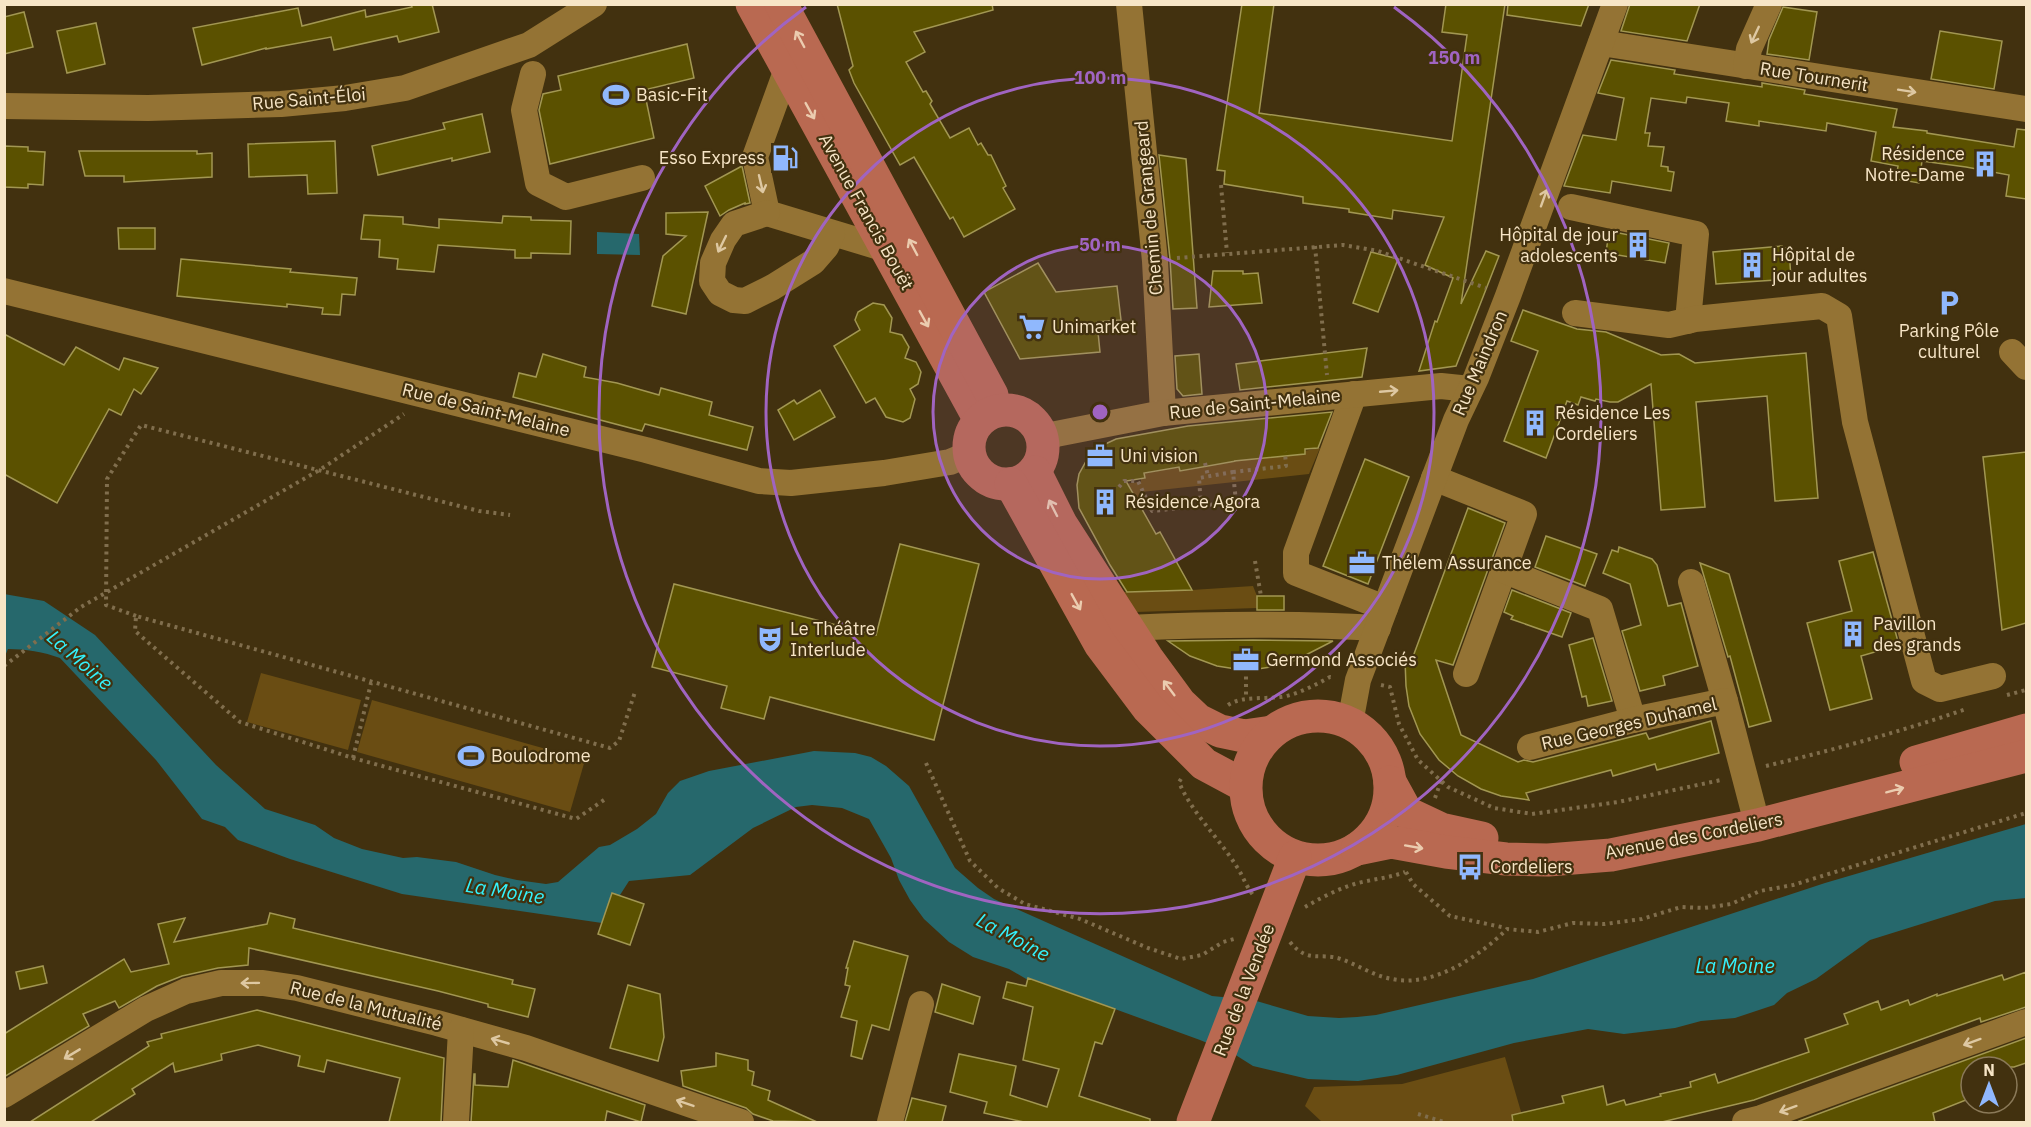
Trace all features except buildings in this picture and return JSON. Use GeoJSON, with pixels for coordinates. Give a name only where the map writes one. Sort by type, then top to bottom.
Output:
{"type":"FeatureCollection","features":[{"type":"Feature","properties":{"kind":"main road","name":"Avenue Francis Bouët"},"geometry":{"type":"LineString","coordinates":[[752,4],[886,249],[990,415]]}},
{"type":"Feature","properties":{"kind":"main road","name":"Avenue Francis Bouët"},"geometry":{"type":"LineString","coordinates":[[781,4],[990,415]]}},
{"type":"Feature","properties":{"kind":"main road"},"geometry":{"type":"LineString","coordinates":[[1011,410],[1032,419],[1043,439],[1044,451],[1041,462],[1023,478],[1000,484],[980,474],[969,454],[971,436],[990,415],[1011,410]]}},
{"type":"Feature","properties":{"kind":"main road"},"geometry":{"type":"LineString","coordinates":[[1023,478],[1061,524],[1147,658],[1180,703],[1198,720],[1212,727],[1244,736],[1272,732]]}},
{"type":"Feature","properties":{"kind":"main road"},"geometry":{"type":"LineString","coordinates":[[1023,478],[1100,644],[1148,708],[1195,756],[1204,764],[1245,786]]}},
{"type":"Feature","properties":{"kind":"main road"},"geometry":{"type":"LineString","coordinates":[[1309,716],[1329,716],[1350,723],[1378,747],[1387,764],[1390,782],[1382,819],[1373,834],[1357,849],[1328,860],[1294,856],[1269,842],[1259,831],[1248,810],[1245,786],[1250,765],[1272,732],[1287,721],[1309,716]]}},
{"type":"Feature","properties":{"kind":"main road","name":"Avenue des Cordeliers"},"geometry":{"type":"LineString","coordinates":[[1390,782],[1407,813],[1441,829],[1486,839],[1536,845],[1591,841],[1654,831],[2019,741]]}},
{"type":"Feature","properties":{"kind":"main road","name":"Avenue des Cordeliers"},"geometry":{"type":"LineString","coordinates":[[1357,849],[1391,842],[1506,860],[1548,860],[1611,855],[1758,825],[1942,778],[2019,741]]}},
{"type":"Feature","properties":{"kind":"main road","name":"Rue de la Vendée"},"geometry":{"type":"LineString","coordinates":[[1193,1122],[1294,856]]}},
{"type":"Feature","properties":{"kind":"street","name":"Rue Saint-Éloi"},"geometry":{"type":"LineString","coordinates":[[4,106],[148,108],[281,105],[405,88],[528,45],[594,4]]}},
{"type":"Feature","properties":{"kind":"street","name":"Chemin de Grangeard"},"geometry":{"type":"LineString","coordinates":[[1129,4],[1155,261],[1163,413]]}},
{"type":"Feature","properties":{"kind":"street","name":"Rue Maindron"},"geometry":{"type":"LineString","coordinates":[[1350,723],[1358,680],[1434,478],[1508,296],[1616,4]]}},
{"type":"Feature","properties":{"kind":"street"},"geometry":{"type":"LineString","coordinates":[[1746,66],[1749,49],[1769,4]]}},
{"type":"Feature","properties":{"kind":"street","name":"Rue Tournerit"},"geometry":{"type":"LineString","coordinates":[[1601,43],[2026,109]]}},
{"type":"Feature","properties":{"kind":"street"},"geometry":{"type":"LineString","coordinates":[[767,213],[755,157],[787,69]]}},
{"type":"Feature","properties":{"kind":"street"},"geometry":{"type":"LineString","coordinates":[[533,74],[524,110],[538,183],[566,197],[642,178]]}},
{"type":"Feature","properties":{"kind":"street"},"geometry":{"type":"LineString","coordinates":[[1571,207],[1696,234],[1688,321]]}},
{"type":"Feature","properties":{"kind":"street"},"geometry":{"type":"LineString","coordinates":[[832,234],[826,247],[813,262],[745,301],[734,300],[720,293],[712,281],[713,263],[723,240],[734,224],[767,213],[886,249]]}},
{"type":"Feature","properties":{"kind":"street","name":"Rue de Saint-Melaine"},"geometry":{"type":"LineString","coordinates":[[4,291],[646,450],[759,481],[790,483],[884,473],[950,462],[969,454]]}},
{"type":"Feature","properties":{"kind":"street"},"geometry":{"type":"LineString","coordinates":[[1575,313],[1669,325],[1822,306],[1839,316],[1855,422],[1924,681],[1940,689],[1993,676]]}},
{"type":"Feature","properties":{"kind":"street","name":"Rue de Saint-Melaine"},"geometry":{"type":"LineString","coordinates":[[1043,439],[1056,434],[1163,413],[1441,386],[1470,389]]}},
{"type":"Feature","properties":{"kind":"street"},"geometry":{"type":"LineString","coordinates":[[1341,396],[1296,553],[1296,573],[1381,618]]}},
{"type":"Feature","properties":{"kind":"street"},"geometry":{"type":"LineString","coordinates":[[1434,478],[1524,514],[1466,674]]}},
{"type":"Feature","properties":{"kind":"street"},"geometry":{"type":"LineString","coordinates":[[1503,570],[1600,609],[1633,720]]}},
{"type":"Feature","properties":{"kind":"street"},"geometry":{"type":"LineString","coordinates":[[1691,582],[1725,701]]}},
{"type":"Feature","properties":{"kind":"street"},"geometry":{"type":"LineString","coordinates":[[1128,628],[1321,625],[1381,618]]}},
{"type":"Feature","properties":{"kind":"street","name":"Rue Georges Duhamel"},"geometry":{"type":"LineString","coordinates":[[1530,747],[1633,720],[1725,701],[1753,808]]}},
{"type":"Feature","properties":{"kind":"street","name":"Rue de la Mutualité"},"geometry":{"type":"LineString","coordinates":[[4,1095],[146,1009],[186,991],[221,983],[263,983],[297,988],[537,1052],[741,1122]]}},
{"type":"Feature","properties":{"kind":"street"},"geometry":{"type":"LineString","coordinates":[[890,1122],[921,1004]]}},
{"type":"Feature","properties":{"kind":"street"},"geometry":{"type":"LineString","coordinates":[[1745,1122],[2026,1022]]}},
{"type":"Feature","properties":{"kind":"street"},"geometry":{"type":"LineString","coordinates":[[456,1122],[461,1030]]}},
{"type":"Feature","properties":{"kind":"path"},"geometry":{"type":"LineString","coordinates":[[1221,185],[1227,254]]}},
{"type":"Feature","properties":{"kind":"path"},"geometry":{"type":"LineString","coordinates":[[1155,261],[1343,244],[1378,250],[1508,296]]}},
{"type":"Feature","properties":{"kind":"path"},"geometry":{"type":"LineString","coordinates":[[1315,246],[1341,396]]}},
{"type":"Feature","properties":{"kind":"path"},"geometry":{"type":"LineString","coordinates":[[4,666],[81,607],[321,469],[430,396]]}},
{"type":"Feature","properties":{"kind":"path"},"geometry":{"type":"LineString","coordinates":[[510,515],[479,511],[141,425],[107,479],[106,605],[136,616],[370,683],[609,748],[619,741],[635,692]]}},
{"type":"Feature","properties":{"kind":"path"},"geometry":{"type":"LineString","coordinates":[[1201,506],[1199,478],[1286,466],[1285,452]]}},
{"type":"Feature","properties":{"kind":"path"},"geometry":{"type":"LineString","coordinates":[[1205,463],[1208,476]]}},
{"type":"Feature","properties":{"kind":"path"},"geometry":{"type":"LineString","coordinates":[[1233,472],[1237,511]]}},
{"type":"Feature","properties":{"kind":"path"},"geometry":{"type":"LineString","coordinates":[[1119,487],[1124,481],[1138,480],[1152,511],[1236,502]]}},
{"type":"Feature","properties":{"kind":"path"},"geometry":{"type":"LineString","coordinates":[[1255,561],[1261,596]]}},
{"type":"Feature","properties":{"kind":"path"},"geometry":{"type":"LineString","coordinates":[[136,616],[135,631],[240,722],[353,758],[576,819],[604,800]]}},
{"type":"Feature","properties":{"kind":"path"},"geometry":{"type":"LineString","coordinates":[[1246,669],[1246,699]]}},
{"type":"Feature","properties":{"kind":"path"},"geometry":{"type":"LineString","coordinates":[[1212,727],[1216,714],[1231,703],[1246,699],[1290,695],[1330,677],[1389,687],[1399,723],[1409,744],[1418,760],[1431,773],[1448,787],[1494,808],[1532,814],[1672,792],[1722,780],[1743,772],[1928,723],[1973,707]]}},
{"type":"Feature","properties":{"kind":"path"},"geometry":{"type":"LineString","coordinates":[[353,758],[370,683]]}},
{"type":"Feature","properties":{"kind":"path"},"geometry":{"type":"LineString","coordinates":[[1195,756],[1179,782],[1186,799],[1238,868],[1247,888],[1275,907],[1284,935],[1298,951],[1317,958],[1339,958],[1362,970],[1394,980],[1422,980],[1457,966],[1488,947],[1507,929]]}},
{"type":"Feature","properties":{"kind":"path"},"geometry":{"type":"LineString","coordinates":[[926,763],[970,861],[998,888],[1025,904],[1080,919],[1148,948],[1181,959],[1202,955],[1223,942],[1244,936]]}},
{"type":"Feature","properties":{"kind":"path"},"geometry":{"type":"LineString","coordinates":[[1406,872],[1413,884],[1450,916],[1507,929],[1538,932],[1573,923],[1605,924],[1642,919],[1680,907],[1704,908],[1731,904],[1760,891],[1794,885],[2026,813]]}},
{"type":"Feature","properties":{"kind":"path"},"geometry":{"type":"LineString","coordinates":[[1275,907],[1324,897],[1357,883],[1389,878],[1406,872],[1414,865]]}},
{"type":"Feature","properties":{"kind":"path"},"geometry":{"type":"LineString","coordinates":[[1418,1114],[1443,1122]]}},
{"type":"Feature","properties":{"kind":"shaded area"},"geometry":{"type":"Polygon","coordinates":[[[1320,448],[1309,474],[1141,492],[1147,505],[1136,511],[1123,484],[1141,482],[1145,473],[1179,467],[1180,471],[1191,469],[1190,465],[1227,463],[1227,459],[1266,458],[1320,448]]]}},
{"type":"Feature","properties":{"kind":"shaded area"},"geometry":{"type":"Polygon","coordinates":[[[1253,586],[1257,596],[1257,608],[1136,612],[1123,592],[1192,590],[1253,586]]]}},
{"type":"Feature","properties":{"kind":"shaded area"},"geometry":{"type":"Polygon","coordinates":[[[261,673],[361,700],[348,750],[247,722],[261,673]]]}},
{"type":"Feature","properties":{"kind":"shaded area","name":"Boulodrome"},"geometry":{"type":"Polygon","coordinates":[[[372,700],[585,760],[570,812],[357,752],[372,700]]]}},
{"type":"Feature","properties":{"kind":"shaded area"},"geometry":{"type":"Polygon","coordinates":[[[1505,1057],[1524,1122],[1322,1122],[1305,1106],[1314,1087],[1402,1084],[1505,1057]]]}},
{"type":"Feature","properties":{"kind":"water"},"geometry":{"type":"Polygon","coordinates":[[[597,232],[639,234],[640,255],[597,254],[597,232]]]}},
{"type":"Feature","properties":{"kind":"water","name":"La Moine"},"geometry":{"type":"Polygon","coordinates":[[[4,594],[44,601],[95,635],[216,765],[265,809],[315,825],[334,838],[362,849],[403,858],[417,857],[456,862],[517,880],[546,884],[558,882],[599,847],[610,845],[637,829],[656,814],[668,793],[680,781],[709,771],[814,751],[855,753],[871,757],[886,766],[909,786],[955,868],[994,899],[1212,996],[1253,1000],[1308,1016],[1339,1018],[1376,1015],[1533,979],[1825,883],[2026,824],[2026,898],[1995,901],[1870,940],[1816,979],[1787,993],[1774,1005],[1735,1018],[1701,1021],[1675,1028],[1624,1034],[1588,1029],[1514,1043],[1397,1075],[1358,1081],[1308,1079],[1253,1066],[1234,1054],[1200,1040],[1038,981],[1029,978],[1028,980],[1009,969],[973,957],[949,942],[924,919],[899,880],[891,858],[869,819],[842,808],[812,805],[796,807],[753,828],[690,875],[629,881],[602,923],[402,894],[238,840],[225,827],[202,819],[156,760],[60,658],[14,649],[8,649],[5,656],[4,594]]]}},
{"type":"Feature","properties":{"kind":"place","name":"Basic-Fit"},"geometry":{"type":"Point","coordinates":[616,95]}},
{"type":"Feature","properties":{"kind":"place","name":"Esso Express"},"geometry":{"type":"Point","coordinates":[785,158]}},
{"type":"Feature","properties":{"kind":"place","name":"Résidence Notre-Dame"},"geometry":{"type":"Point","coordinates":[1985,164]}},
{"type":"Feature","properties":{"kind":"place","name":"Hôpital de jour adolescents"},"geometry":{"type":"Point","coordinates":[1638,245]}},
{"type":"Feature","properties":{"kind":"place","name":"Hôpital de jour adultes"},"geometry":{"type":"Point","coordinates":[1752,265]}},
{"type":"Feature","properties":{"kind":"place","name":"Parking Pôle culturel"},"geometry":{"type":"Point","coordinates":[1949,303]}},
{"type":"Feature","properties":{"kind":"place","name":"Unimarket"},"geometry":{"type":"Point","coordinates":[1032,327]}},
{"type":"Feature","properties":{"kind":"place","name":"Résidence Les Cordeliers"},"geometry":{"type":"Point","coordinates":[1535,423]}},
{"type":"Feature","properties":{"kind":"place","name":"Uni vision"},"geometry":{"type":"Point","coordinates":[1100,456]}},
{"type":"Feature","properties":{"kind":"place","name":"Résidence Agora"},"geometry":{"type":"Point","coordinates":[1105,502]}},
{"type":"Feature","properties":{"kind":"place","name":"Thélem Assurance"},"geometry":{"type":"Point","coordinates":[1362,563]}},
{"type":"Feature","properties":{"kind":"place","name":"Pavillon des grands"},"geometry":{"type":"Point","coordinates":[1853,634]}},
{"type":"Feature","properties":{"kind":"place","name":"Le Théâtre Interlude"},"geometry":{"type":"Point","coordinates":[770,639]}},
{"type":"Feature","properties":{"kind":"place","name":"Germond Associés"},"geometry":{"type":"Point","coordinates":[1246,660]}},
{"type":"Feature","properties":{"kind":"place","name":"Boulodrome"},"geometry":{"type":"Point","coordinates":[471,756]}},
{"type":"Feature","properties":{"kind":"place","name":"Cordeliers"},"geometry":{"type":"Point","coordinates":[1470,867]}}]}
